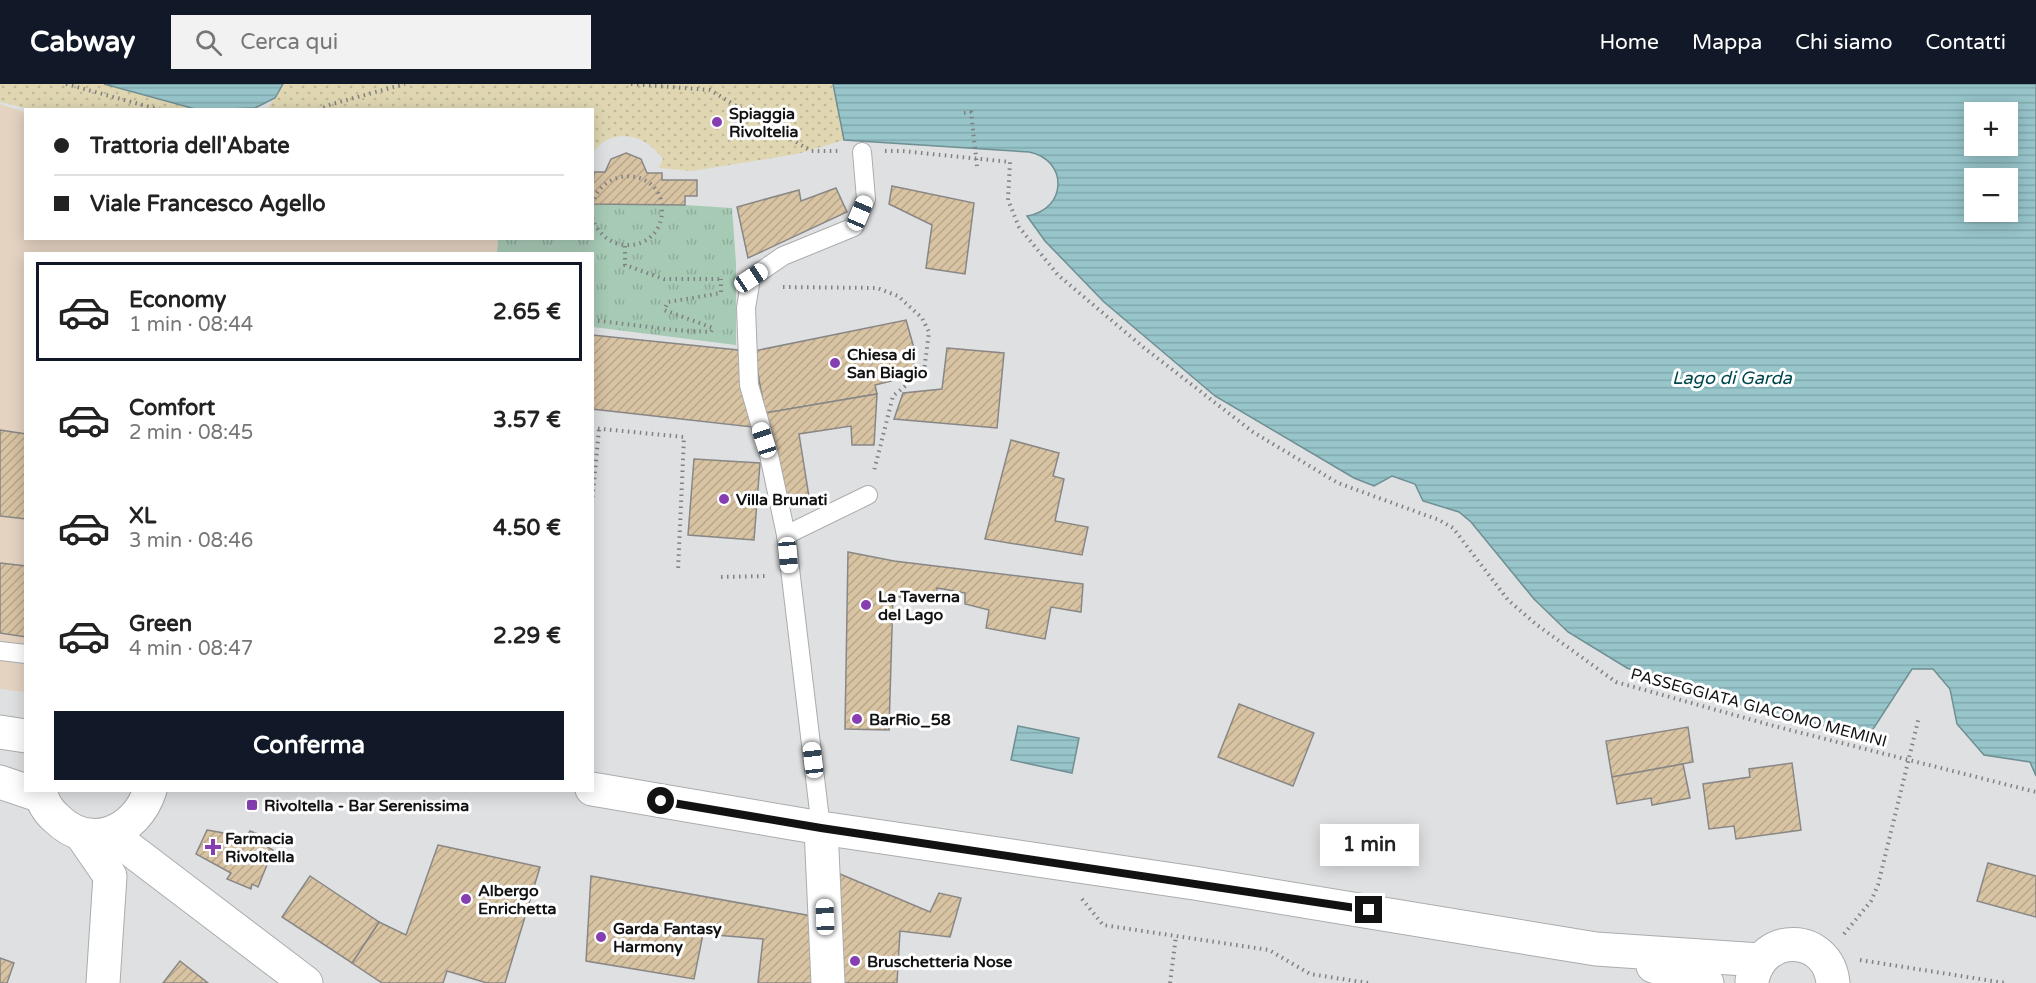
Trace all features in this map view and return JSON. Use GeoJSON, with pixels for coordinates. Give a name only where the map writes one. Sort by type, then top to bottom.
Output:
{"type":"FeatureCollection","features":[{"type":"Feature","properties":{"kind":"main road"},"geometry":{"type":"LineString","coordinates":[[0,732],[24,736]]}},
{"type":"Feature","properties":{"kind":"main road"},"geometry":{"type":"LineString","coordinates":[[0,782],[24,788]]}},
{"type":"Feature","properties":{"kind":"main road"},"geometry":{"type":"LineString","coordinates":[[594,789],[821,828],[1206,885],[1596,949],[1756,972],[1775,949],[1794,944],[1819,953],[1841,981]]}},
{"type":"Feature","properties":{"kind":"main road"},"geometry":{"type":"LineString","coordinates":[[95,834],[124,827],[137,817],[146,803],[149,792]]}},
{"type":"Feature","properties":{"kind":"main road"},"geometry":{"type":"LineString","coordinates":[[41,793],[50,813],[63,826],[95,834],[306,983]]}},
{"type":"Feature","properties":{"kind":"main road"},"geometry":{"type":"LineString","coordinates":[[821,828],[828,983]]}},
{"type":"Feature","properties":{"kind":"main road"},"geometry":{"type":"LineString","coordinates":[[95,834],[110,876],[103,983]]}},
{"type":"Feature","properties":{"kind":"main road"},"geometry":{"type":"LineString","coordinates":[[1596,949],[1707,983]]}},
{"type":"Feature","properties":{"kind":"lane"},"geometry":{"type":"LineString","coordinates":[[821,828],[786,535],[769,455],[749,386],[749,288],[783,256],[854,227],[866,199],[862,152]]}},
{"type":"Feature","properties":{"kind":"lane"},"geometry":{"type":"LineString","coordinates":[[786,535],[868,495]]}},
{"type":"Feature","properties":{"kind":"lane"},"geometry":{"type":"LineString","coordinates":[[0,651],[24,654]]}},
{"type":"Feature","properties":{"kind":"path"},"geometry":{"type":"LineString","coordinates":[[66,84],[154,108]]}},
{"type":"Feature","properties":{"kind":"path"},"geometry":{"type":"LineString","coordinates":[[323,108],[405,84]]}},
{"type":"Feature","properties":{"kind":"path"},"geometry":{"type":"LineString","coordinates":[[631,84],[710,90],[811,151],[862,152]]}},
{"type":"Feature","properties":{"kind":"path"},"geometry":{"type":"LineString","coordinates":[[964,113],[971,112],[977,166]]}},
{"type":"Feature","properties":{"kind":"path","name":"PASSEGGIATA GIACOMO MEMINI"},"geometry":{"type":"LineString","coordinates":[[902,151],[1010,162],[1008,200],[1013,215],[1019,227],[1058,275],[1143,347],[1253,432],[1338,483],[1439,520],[1454,528],[1508,600],[1537,625],[1616,682],[1774,726],[2036,792]]}},
{"type":"Feature","properties":{"kind":"path"},"geometry":{"type":"LineString","coordinates":[[594,198],[602,186],[610,180],[621,176],[632,176],[653,187],[660,197],[662,206],[661,220],[656,231],[648,240],[637,245],[625,246],[613,243],[603,237],[594,222]]}},
{"type":"Feature","properties":{"kind":"path"},"geometry":{"type":"LineString","coordinates":[[625,246],[625,265],[664,279],[721,279],[749,288],[877,288],[898,296],[922,318],[929,333],[924,371],[893,396],[868,495]]}},
{"type":"Feature","properties":{"kind":"path"},"geometry":{"type":"LineString","coordinates":[[594,320],[711,332],[713,328],[664,310],[668,302],[721,293],[721,279]]}},
{"type":"Feature","properties":{"kind":"path"},"geometry":{"type":"LineString","coordinates":[[594,428],[684,438],[678,571]]}},
{"type":"Feature","properties":{"kind":"path"},"geometry":{"type":"LineString","coordinates":[[594,482],[599,429]]}},
{"type":"Feature","properties":{"kind":"path"},"geometry":{"type":"LineString","coordinates":[[721,577],[790,575]]}},
{"type":"Feature","properties":{"kind":"path"},"geometry":{"type":"LineString","coordinates":[[1843,935],[1870,901],[1878,885],[1919,717]]}},
{"type":"Feature","properties":{"kind":"path"},"geometry":{"type":"LineString","coordinates":[[1070,897],[1082,899],[1103,925],[1269,950],[1310,974],[1368,983]]}},
{"type":"Feature","properties":{"kind":"path"},"geometry":{"type":"LineString","coordinates":[[1170,983],[1176,936]]}},
{"type":"Feature","properties":{"kind":"shaded area"},"geometry":{"type":"Polygon","coordinates":[[[0,104],[24,112],[24,240],[498,240],[497,252],[24,252],[24,692],[0,689],[0,104]]]}},
{"type":"Feature","properties":{"kind":"sand"},"geometry":{"type":"Polygon","coordinates":[[[0,84],[104,84],[195,108],[25,108],[0,102],[0,84]]]}},
{"type":"Feature","properties":{"kind":"sand","name":"Spiaggia Rivoltelia"},"geometry":{"type":"Polygon","coordinates":[[[283,84],[833,84],[844,140],[797,154],[692,171],[659,168],[663,159],[656,150],[639,139],[629,136],[610,139],[594,151],[594,108],[268,108],[283,84]]]}},
{"type":"Feature","properties":{"kind":"green space"},"geometry":{"type":"Polygon","coordinates":[[[626,153],[641,159],[647,173],[662,173],[663,180],[697,180],[697,196],[685,196],[685,205],[732,208],[736,263],[736,345],[594,327],[594,252],[497,252],[498,240],[594,240],[594,172],[605,172],[611,159],[626,153]]]}},
{"type":"Feature","properties":{"kind":"water"},"geometry":{"type":"Polygon","coordinates":[[[104,84],[283,84],[275,98],[255,108],[192,108],[104,84]]]}},
{"type":"Feature","properties":{"kind":"water","name":"Lago di Garda"},"geometry":{"type":"Polygon","coordinates":[[[833,84],[2036,84],[2036,776],[2030,762],[1984,755],[1957,724],[1950,689],[1933,669],[1912,669],[1868,737],[1710,697],[1627,668],[1568,632],[1534,599],[1471,522],[1459,512],[1423,501],[1415,484],[1392,476],[1374,486],[1354,478],[1215,396],[1104,302],[1045,241],[1027,216],[1040,212],[1050,205],[1056,195],[1058,185],[1051,165],[1042,157],[1029,152],[844,140],[833,84]]]}},
{"type":"Feature","properties":{"kind":"water"},"geometry":{"type":"Polygon","coordinates":[[[1018,726],[1079,738],[1072,773],[1011,760],[1018,726]]]}},
{"type":"Feature","properties":{"kind":"building"},"geometry":{"type":"Polygon","coordinates":[[[626,153],[641,159],[647,173],[662,173],[662,180],[697,180],[697,196],[685,196],[685,205],[594,204],[594,172],[605,172],[611,159],[626,153]]]}},
{"type":"Feature","properties":{"kind":"building"},"geometry":{"type":"Polygon","coordinates":[[[892,186],[974,203],[965,274],[926,268],[932,225],[889,204],[892,186]]]}},
{"type":"Feature","properties":{"kind":"building"},"geometry":{"type":"Polygon","coordinates":[[[836,188],[847,212],[748,258],[737,207],[799,190],[801,201],[836,188]]]}},
{"type":"Feature","properties":{"kind":"building","name":"Chiesa di San Biagio"},"geometry":{"type":"Polygon","coordinates":[[[906,320],[916,355],[913,371],[899,379],[875,385],[877,394],[765,413],[754,351],[906,320]]]}},
{"type":"Feature","properties":{"kind":"building"},"geometry":{"type":"Polygon","coordinates":[[[594,335],[738,350],[752,427],[594,409],[594,335]]]}},
{"type":"Feature","properties":{"kind":"building"},"geometry":{"type":"Polygon","coordinates":[[[947,348],[1004,353],[997,428],[894,419],[903,393],[942,389],[947,348]]]}},
{"type":"Feature","properties":{"kind":"building"},"geometry":{"type":"Polygon","coordinates":[[[877,394],[874,445],[852,445],[851,426],[799,434],[809,497],[788,502],[765,413],[877,394]]]}},
{"type":"Feature","properties":{"kind":"building"},"geometry":{"type":"Polygon","coordinates":[[[0,430],[24,434],[24,519],[0,516],[0,430]]]}},
{"type":"Feature","properties":{"kind":"building"},"geometry":{"type":"Polygon","coordinates":[[[1011,440],[1059,453],[1053,476],[1064,479],[1055,521],[1088,527],[1082,555],[985,539],[1011,440]]]}},
{"type":"Feature","properties":{"kind":"building","name":"Villa Brunati"},"geometry":{"type":"Polygon","coordinates":[[[694,459],[760,463],[754,540],[688,535],[694,459]]]}},
{"type":"Feature","properties":{"kind":"building"},"geometry":{"type":"Polygon","coordinates":[[[848,552],[894,561],[1083,584],[1081,612],[1051,607],[1045,639],[986,628],[989,610],[965,604],[965,593],[937,588],[937,602],[893,596],[889,730],[845,729],[848,552]]]}},
{"type":"Feature","properties":{"kind":"building"},"geometry":{"type":"Polygon","coordinates":[[[0,563],[24,566],[24,637],[0,633],[0,563]]]}},
{"type":"Feature","properties":{"kind":"building"},"geometry":{"type":"Polygon","coordinates":[[[1239,704],[1314,733],[1293,786],[1218,757],[1239,704]]]}},
{"type":"Feature","properties":{"kind":"building"},"geometry":{"type":"Polygon","coordinates":[[[1688,727],[1693,762],[1612,777],[1606,741],[1688,727]]]}},
{"type":"Feature","properties":{"kind":"building"},"geometry":{"type":"Polygon","coordinates":[[[1792,763],[1801,830],[1736,839],[1734,826],[1709,829],[1703,784],[1750,777],[1749,769],[1792,763]]]}},
{"type":"Feature","properties":{"kind":"building"},"geometry":{"type":"Polygon","coordinates":[[[1683,764],[1690,798],[1652,805],[1651,798],[1617,804],[1612,777],[1683,764]]]}},
{"type":"Feature","properties":{"kind":"building"},"geometry":{"type":"Polygon","coordinates":[[[207,830],[246,837],[250,831],[270,839],[266,846],[273,850],[258,887],[252,884],[251,889],[227,879],[231,873],[196,854],[207,830]]]}},
{"type":"Feature","properties":{"kind":"building"},"geometry":{"type":"Polygon","coordinates":[[[438,845],[540,867],[505,983],[487,983],[447,971],[443,983],[382,983],[352,963],[379,922],[406,935],[438,845]]]}},
{"type":"Feature","properties":{"kind":"building"},"geometry":{"type":"Polygon","coordinates":[[[1988,863],[2036,876],[2036,917],[1977,901],[1988,863]]]}},
{"type":"Feature","properties":{"kind":"building"},"geometry":{"type":"Polygon","coordinates":[[[840,874],[930,912],[939,893],[961,898],[950,937],[900,931],[897,983],[839,983],[840,874]]]}},
{"type":"Feature","properties":{"kind":"building"},"geometry":{"type":"Polygon","coordinates":[[[310,876],[379,922],[352,963],[282,917],[310,876]]]}},
{"type":"Feature","properties":{"kind":"building"},"geometry":{"type":"Polygon","coordinates":[[[591,876],[817,917],[818,983],[758,983],[763,939],[703,934],[694,979],[586,961],[591,876]]]}},
{"type":"Feature","properties":{"kind":"building"},"geometry":{"type":"Polygon","coordinates":[[[0,958],[14,963],[7,983],[0,983],[0,958]]]}},
{"type":"Feature","properties":{"kind":"building"},"geometry":{"type":"Polygon","coordinates":[[[180,961],[208,983],[163,983],[180,961]]]}},
{"type":"Feature","properties":{"kind":"place","name":"Spiaggia Rivoltelia"},"geometry":{"type":"Point","coordinates":[717,122]}},
{"type":"Feature","properties":{"kind":"place","name":"Chiesa di San Biagio"},"geometry":{"type":"Point","coordinates":[835,363]}},
{"type":"Feature","properties":{"kind":"place","name":"Villa Brunati"},"geometry":{"type":"Point","coordinates":[724,499]}},
{"type":"Feature","properties":{"kind":"place","name":"La Taverna del Lago"},"geometry":{"type":"Point","coordinates":[866,605]}},
{"type":"Feature","properties":{"kind":"place","name":"BarRio_58"},"geometry":{"type":"Point","coordinates":[857,719]}},
{"type":"Feature","properties":{"kind":"place","name":"Rivoltella - Bar Serenissima"},"geometry":{"type":"Point","coordinates":[252,805]}},
{"type":"Feature","properties":{"kind":"place","name":"Farmacia Rivoltella"},"geometry":{"type":"Point","coordinates":[213,847]}},
{"type":"Feature","properties":{"kind":"place","name":"Albergo Enrichetta"},"geometry":{"type":"Point","coordinates":[466,899]}},
{"type":"Feature","properties":{"kind":"place","name":"Garda Fantasy Harmony"},"geometry":{"type":"Point","coordinates":[601,937]}},
{"type":"Feature","properties":{"kind":"place","name":"Bruschetteria Nose"},"geometry":{"type":"Point","coordinates":[855,961]}},
{"type":"Feature","properties":{"kind":"route"},"geometry":{"type":"LineString","coordinates":[[661,801],[821,828],[1369,910]]}}]}
